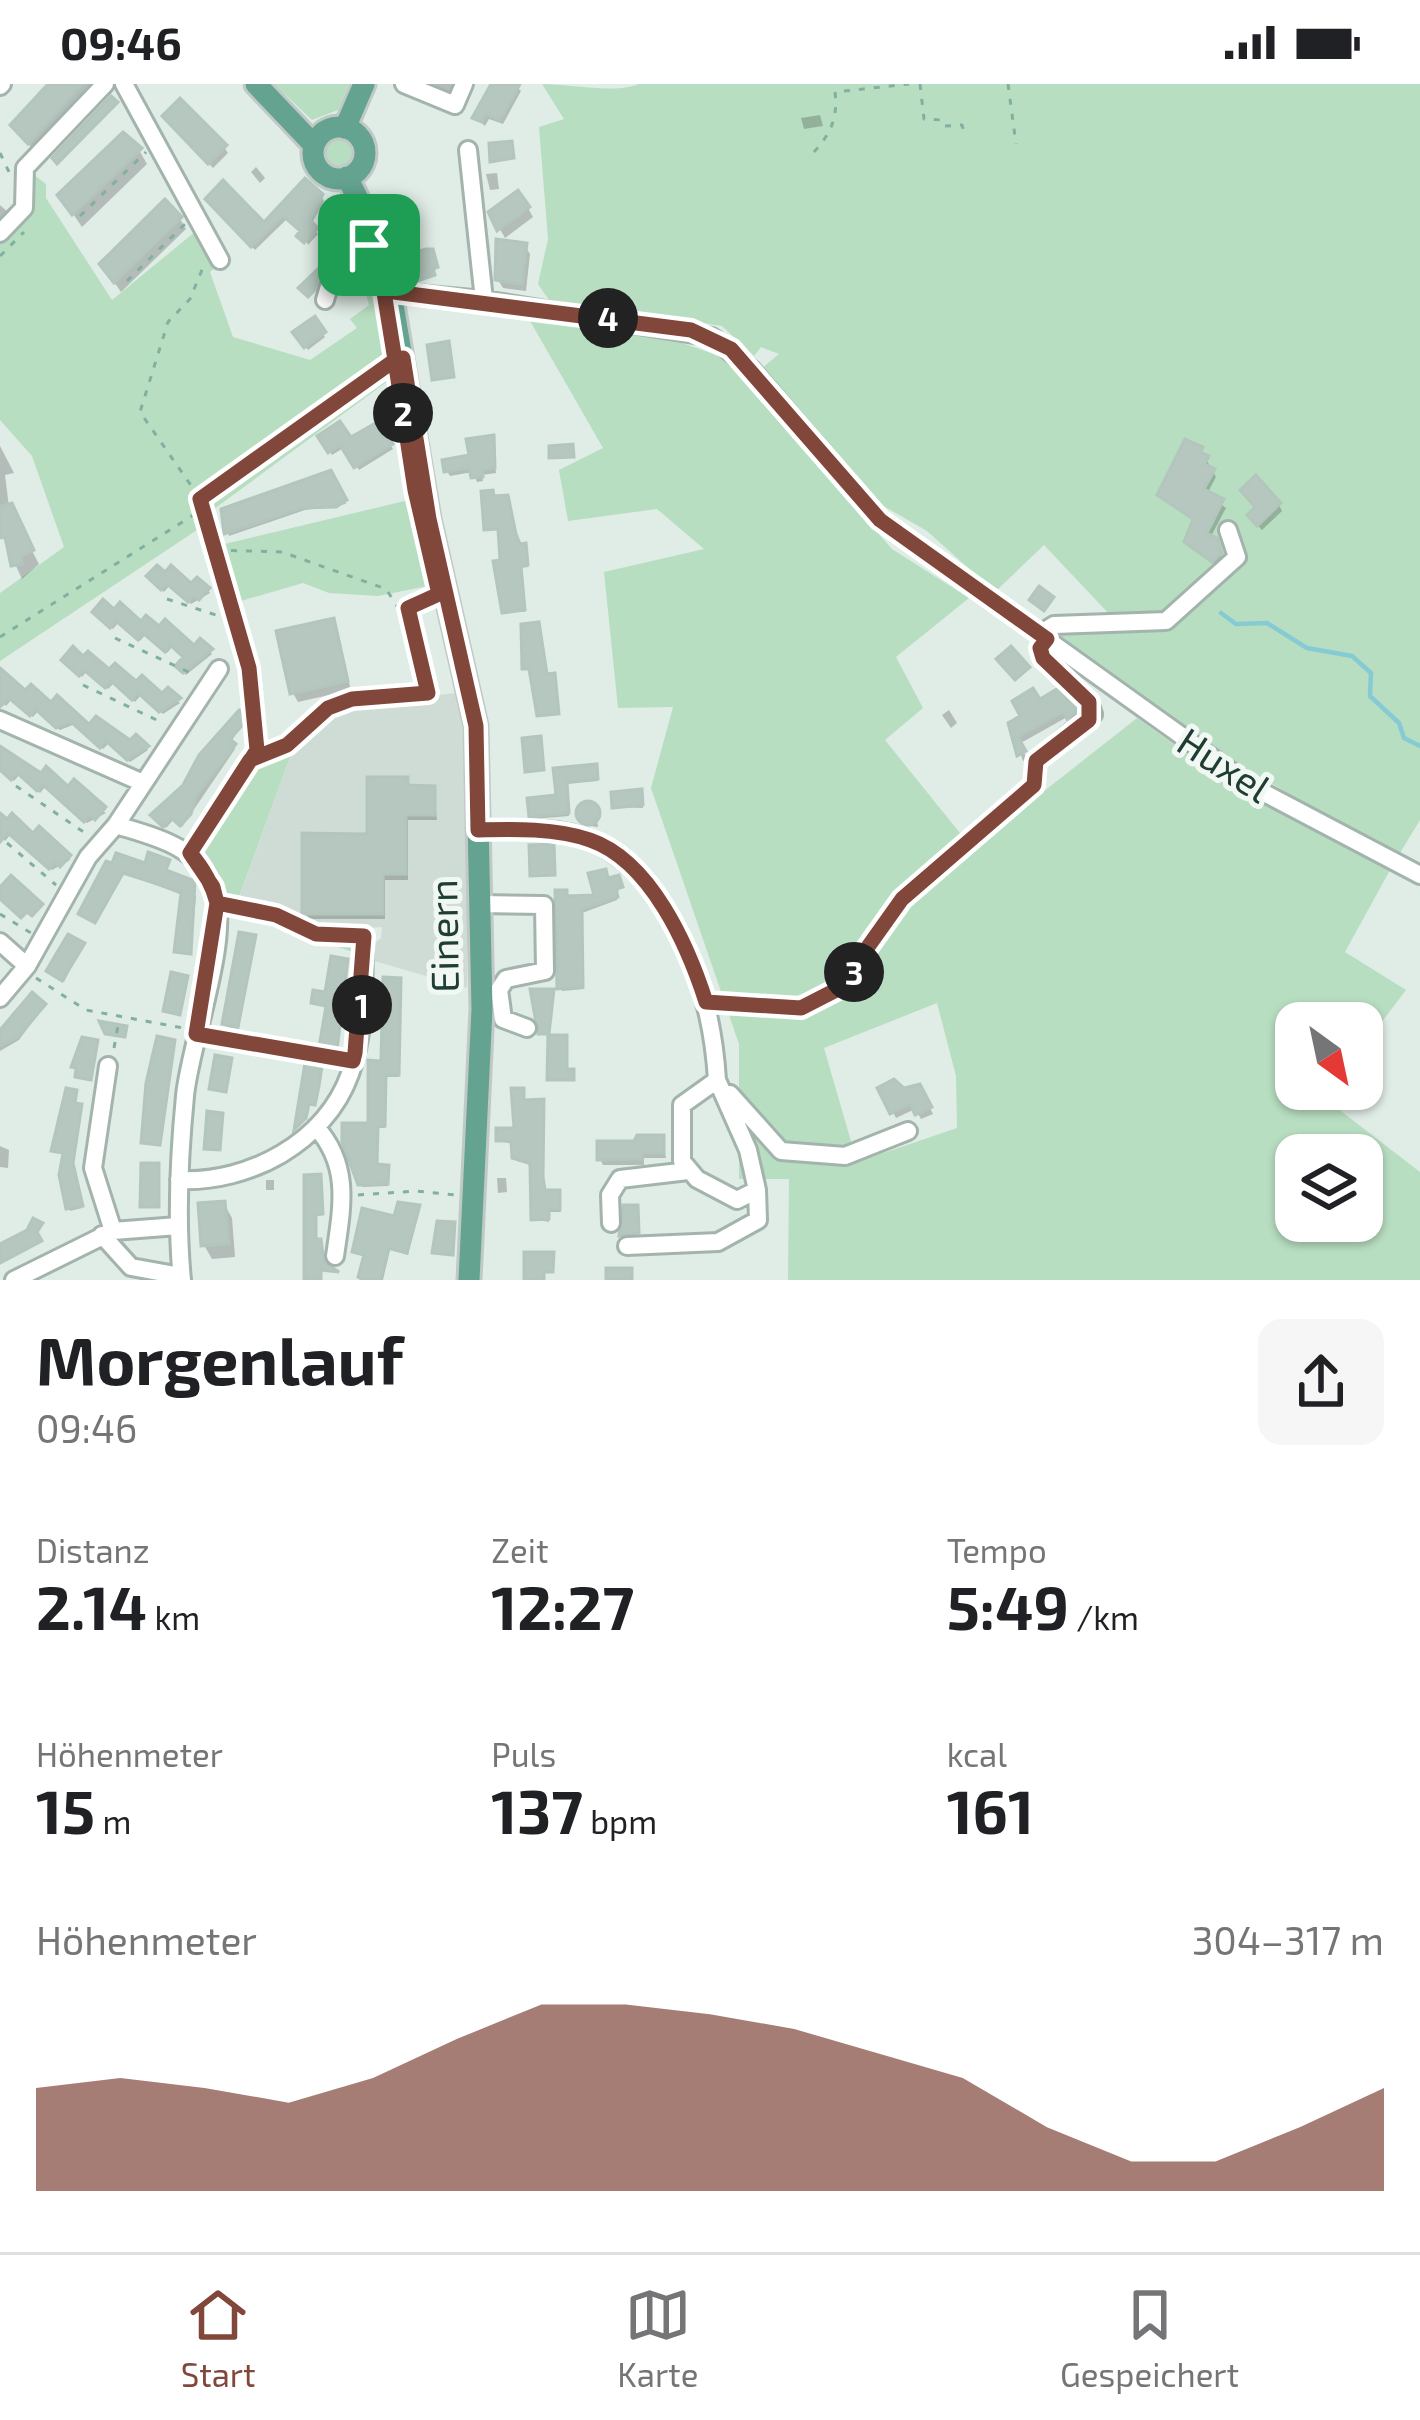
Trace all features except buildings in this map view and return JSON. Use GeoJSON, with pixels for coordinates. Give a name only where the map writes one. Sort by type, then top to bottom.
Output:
{"type":"FeatureCollection","features":[{"type":"Feature","properties":{"kind":"main road"},"geometry":{"type":"LineString","coordinates":[[256,84],[320,171],[347,177],[362,165],[361,140],[345,128],[326,130],[306,148]]}},
{"type":"Feature","properties":{"kind":"main road"},"geometry":{"type":"LineString","coordinates":[[345,128],[364,84]]}},
{"type":"Feature","properties":{"kind":"main road","name":"Einern"},"geometry":{"type":"LineString","coordinates":[[347,177],[380,240],[394,292],[476,726],[476,1198],[469,1280]]}},
{"type":"Feature","properties":{"kind":"street"},"geometry":{"type":"LineString","coordinates":[[0,233],[24,208],[25,168],[106,84]]}},
{"type":"Feature","properties":{"kind":"street"},"geometry":{"type":"LineString","coordinates":[[124,84],[217,254]]}},
{"type":"Feature","properties":{"kind":"street"},"geometry":{"type":"LineString","coordinates":[[404,84],[455,105],[464,84]]}},
{"type":"Feature","properties":{"kind":"street"},"geometry":{"type":"LineString","coordinates":[[468,150],[484,300]]}},
{"type":"Feature","properties":{"kind":"street"},"geometry":{"type":"LineString","coordinates":[[325,300],[338,254],[380,240]]}},
{"type":"Feature","properties":{"kind":"street","name":"Huxel"},"geometry":{"type":"LineString","coordinates":[[394,292],[484,300],[712,337],[751,369],[880,520],[1253,787],[1420,875]]}},
{"type":"Feature","properties":{"kind":"street"},"geometry":{"type":"LineString","coordinates":[[1036,761],[1093,714],[1084,695],[1043,658],[1044,637],[1054,626],[1166,621],[1237,557],[1228,530]]}},
{"type":"Feature","properties":{"kind":"street"},"geometry":{"type":"LineString","coordinates":[[0,998],[26,968],[100,844],[214,675]]}},
{"type":"Feature","properties":{"kind":"street"},"geometry":{"type":"LineString","coordinates":[[0,720],[143,783]]}},
{"type":"Feature","properties":{"kind":"street"},"geometry":{"type":"LineString","coordinates":[[111,1057],[93,1168],[107,1233],[131,1267],[182,1278],[179,1180],[190,1031],[217,903],[213,887],[190,853],[116,825]]}},
{"type":"Feature","properties":{"kind":"street"},"geometry":{"type":"LineString","coordinates":[[478,830],[561,833],[594,841],[616,855],[655,896],[694,963],[706,1002],[717,1080],[748,1150],[767,1234]]}},
{"type":"Feature","properties":{"kind":"street"},"geometry":{"type":"LineString","coordinates":[[479,904],[544,905],[545,971],[506,979],[499,990],[503,1019],[526,1028]]}},
{"type":"Feature","properties":{"kind":"street"},"geometry":{"type":"LineString","coordinates":[[179,1180],[244,1172],[287,1150],[316,1126],[338,1096],[353,1061],[362,1022],[364,936]]}},
{"type":"Feature","properties":{"kind":"street"},"geometry":{"type":"LineString","coordinates":[[0,943],[26,968]]}},
{"type":"Feature","properties":{"kind":"street"},"geometry":{"type":"LineString","coordinates":[[717,1080],[781,1151],[845,1156],[908,1131]]}},
{"type":"Feature","properties":{"kind":"street"},"geometry":{"type":"LineString","coordinates":[[688,1171],[680,1144],[682,1105],[717,1080]]}},
{"type":"Feature","properties":{"kind":"street"},"geometry":{"type":"LineString","coordinates":[[316,1126],[336,1153],[344,1196],[335,1256]]}},
{"type":"Feature","properties":{"kind":"street"},"geometry":{"type":"LineString","coordinates":[[611,1223],[610,1195],[620,1179],[688,1171],[737,1200],[757,1190]]}},
{"type":"Feature","properties":{"kind":"street"},"geometry":{"type":"LineString","coordinates":[[627,1246],[718,1242],[749,1228],[761,1210]]}},
{"type":"Feature","properties":{"kind":"street"},"geometry":{"type":"LineString","coordinates":[[14,1280],[107,1233],[178,1226]]}},
{"type":"Feature","properties":{"kind":"path"},"geometry":{"type":"LineString","coordinates":[[814,152],[829,136],[837,112],[834,84]]}},
{"type":"Feature","properties":{"kind":"path"},"geometry":{"type":"LineString","coordinates":[[835,92],[909,84]]}},
{"type":"Feature","properties":{"kind":"path"},"geometry":{"type":"LineString","coordinates":[[920,84],[924,119],[942,120],[945,127],[962,125],[964,136]]}},
{"type":"Feature","properties":{"kind":"path"},"geometry":{"type":"LineString","coordinates":[[1008,84],[1016,144]]}},
{"type":"Feature","properties":{"kind":"path"},"geometry":{"type":"LineString","coordinates":[[80,216],[155,143]]}},
{"type":"Feature","properties":{"kind":"path"},"geometry":{"type":"LineString","coordinates":[[306,148],[346,202]]}},
{"type":"Feature","properties":{"kind":"path"},"geometry":{"type":"LineString","coordinates":[[127,281],[195,214]]}},
{"type":"Feature","properties":{"kind":"path"},"geometry":{"type":"LineString","coordinates":[[190,853],[257,750],[242,643],[200,499],[140,412],[168,322],[190,299],[217,254]]}},
{"type":"Feature","properties":{"kind":"path"},"geometry":{"type":"LineString","coordinates":[[200,499],[403,358]]}},
{"type":"Feature","properties":{"kind":"path"},"geometry":{"type":"LineString","coordinates":[[0,637],[200,511]]}},
{"type":"Feature","properties":{"kind":"path"},"geometry":{"type":"LineString","coordinates":[[214,550],[281,552],[386,590],[399,609],[439,594]]}},
{"type":"Feature","properties":{"kind":"path"},"geometry":{"type":"LineString","coordinates":[[167,599],[236,622]]}},
{"type":"Feature","properties":{"kind":"path"},"geometry":{"type":"LineString","coordinates":[[250,760],[287,745],[328,708],[352,699],[428,693],[408,608]]}},
{"type":"Feature","properties":{"kind":"path"},"geometry":{"type":"LineString","coordinates":[[115,638],[214,675]]}},
{"type":"Feature","properties":{"kind":"path"},"geometry":{"type":"LineString","coordinates":[[83,685],[178,730]]}},
{"type":"Feature","properties":{"kind":"path"},"geometry":{"type":"LineString","coordinates":[[706,1002],[801,1008],[838,989],[902,899],[1034,785],[1036,761]]}},
{"type":"Feature","properties":{"kind":"path"},"geometry":{"type":"LineString","coordinates":[[16,786],[70,818],[100,844]]}},
{"type":"Feature","properties":{"kind":"path"},"geometry":{"type":"LineString","coordinates":[[7,843],[68,895]]}},
{"type":"Feature","properties":{"kind":"path"},"geometry":{"type":"LineString","coordinates":[[217,903],[276,915],[316,934],[364,936]]}},
{"type":"Feature","properties":{"kind":"path"},"geometry":{"type":"LineString","coordinates":[[0,914],[43,940]]}},
{"type":"Feature","properties":{"kind":"path"},"geometry":{"type":"LineString","coordinates":[[26,968],[86,1010],[353,1061]]}},
{"type":"Feature","properties":{"kind":"path"},"geometry":{"type":"LineString","coordinates":[[111,1057],[119,1017]]}},
{"type":"Feature","properties":{"kind":"path"},"geometry":{"type":"LineString","coordinates":[[344,1196],[416,1191],[476,1198]]}},
{"type":"Feature","properties":{"kind":"shaded area"},"geometry":{"type":"Polygon","coordinates":[[[458,693],[467,768],[467,988],[371,960],[371,946],[381,938],[382,927],[317,932],[278,913],[237,904],[291,754],[315,727],[349,704],[458,693]]]}},
{"type":"Feature","properties":{"kind":"green space"},"geometry":{"type":"Polygon","coordinates":[[[274,84],[349,84],[338,110],[312,120],[274,84]]]}},
{"type":"Feature","properties":{"kind":"green space"},"geometry":{"type":"Polygon","coordinates":[[[542,84],[605,88],[639,84],[1420,84],[1420,820],[1397,858],[1239,764],[1043,623],[1112,617],[1044,545],[995,592],[927,531],[880,504],[762,368],[779,354],[761,347],[754,356],[722,326],[549,300],[538,284],[548,239],[539,127],[564,119],[542,84]]]}},
{"type":"Feature","properties":{"kind":"green space"},"geometry":{"type":"Polygon","coordinates":[[[339,136],[351,141],[356,153],[351,165],[339,170],[327,165],[322,153],[327,141],[339,136]]]}},
{"type":"Feature","properties":{"kind":"green space"},"geometry":{"type":"Polygon","coordinates":[[[33,174],[46,184],[46,198],[112,300],[196,231],[216,267],[210,272],[233,337],[310,360],[357,328],[350,319],[369,305],[363,283],[375,279],[392,378],[210,512],[209,522],[0,661],[0,593],[64,547],[32,456],[0,420],[0,241],[33,174]]]}},
{"type":"Feature","properties":{"kind":"green space"},"geometry":{"type":"Polygon","coordinates":[[[526,314],[659,335],[725,358],[892,549],[969,598],[896,657],[923,708],[885,740],[972,848],[1137,718],[1200,763],[1390,870],[1345,952],[1406,990],[1383,1020],[1383,1002],[1275,1002],[1275,1110],[1340,1110],[1371,1134],[1275,1134],[1275,1242],[1383,1242],[1383,1143],[1420,1172],[1420,1280],[788,1280],[789,1179],[739,1179],[739,1044],[651,788],[673,707],[618,708],[604,572],[704,549],[657,509],[568,521],[559,470],[603,448],[526,314]],[[937,1003],[824,1048],[857,1162],[957,1128],[956,1076],[937,1003]]]}},
{"type":"Feature","properties":{"kind":"green space"},"geometry":{"type":"Polygon","coordinates":[[[413,499],[433,585],[378,596],[329,593],[303,583],[234,603],[216,546],[413,499]]]}},
{"type":"Feature","properties":{"kind":"green space"},"geometry":{"type":"Polygon","coordinates":[[[261,749],[291,754],[237,903],[309,926],[354,933],[356,953],[229,910],[222,881],[199,846],[261,749]]]}},
{"type":"Feature","properties":{"kind":"waterway"},"geometry":{"type":"LineString","coordinates":[[1221,613],[1236,624],[1267,623],[1307,648],[1352,656],[1371,673],[1370,696],[1399,723],[1404,738],[1420,746]]}},
{"type":"Feature","properties":{"kind":"route"},"geometry":{"type":"LineString","coordinates":[[369,245],[380,240],[394,292],[691,330],[731,349],[855,496],[880,520],[1047,639],[1040,648],[1043,658],[1089,702],[1093,714],[1089,720],[1036,761],[1034,785],[902,899],[862,963],[838,989],[801,1008],[706,1002],[694,963],[655,896],[616,855],[594,841],[561,833],[478,830],[476,726],[429,519],[403,358],[395,360],[415,490],[439,594],[408,608],[428,693],[352,699],[328,708],[287,745],[250,760],[190,853],[201,866],[213,887],[217,903],[196,1034],[353,1061],[362,1022],[364,936],[316,934],[276,915],[217,903],[213,887],[190,853],[257,750],[249,668],[200,499],[395,360],[381,274],[369,245]]}}]}
